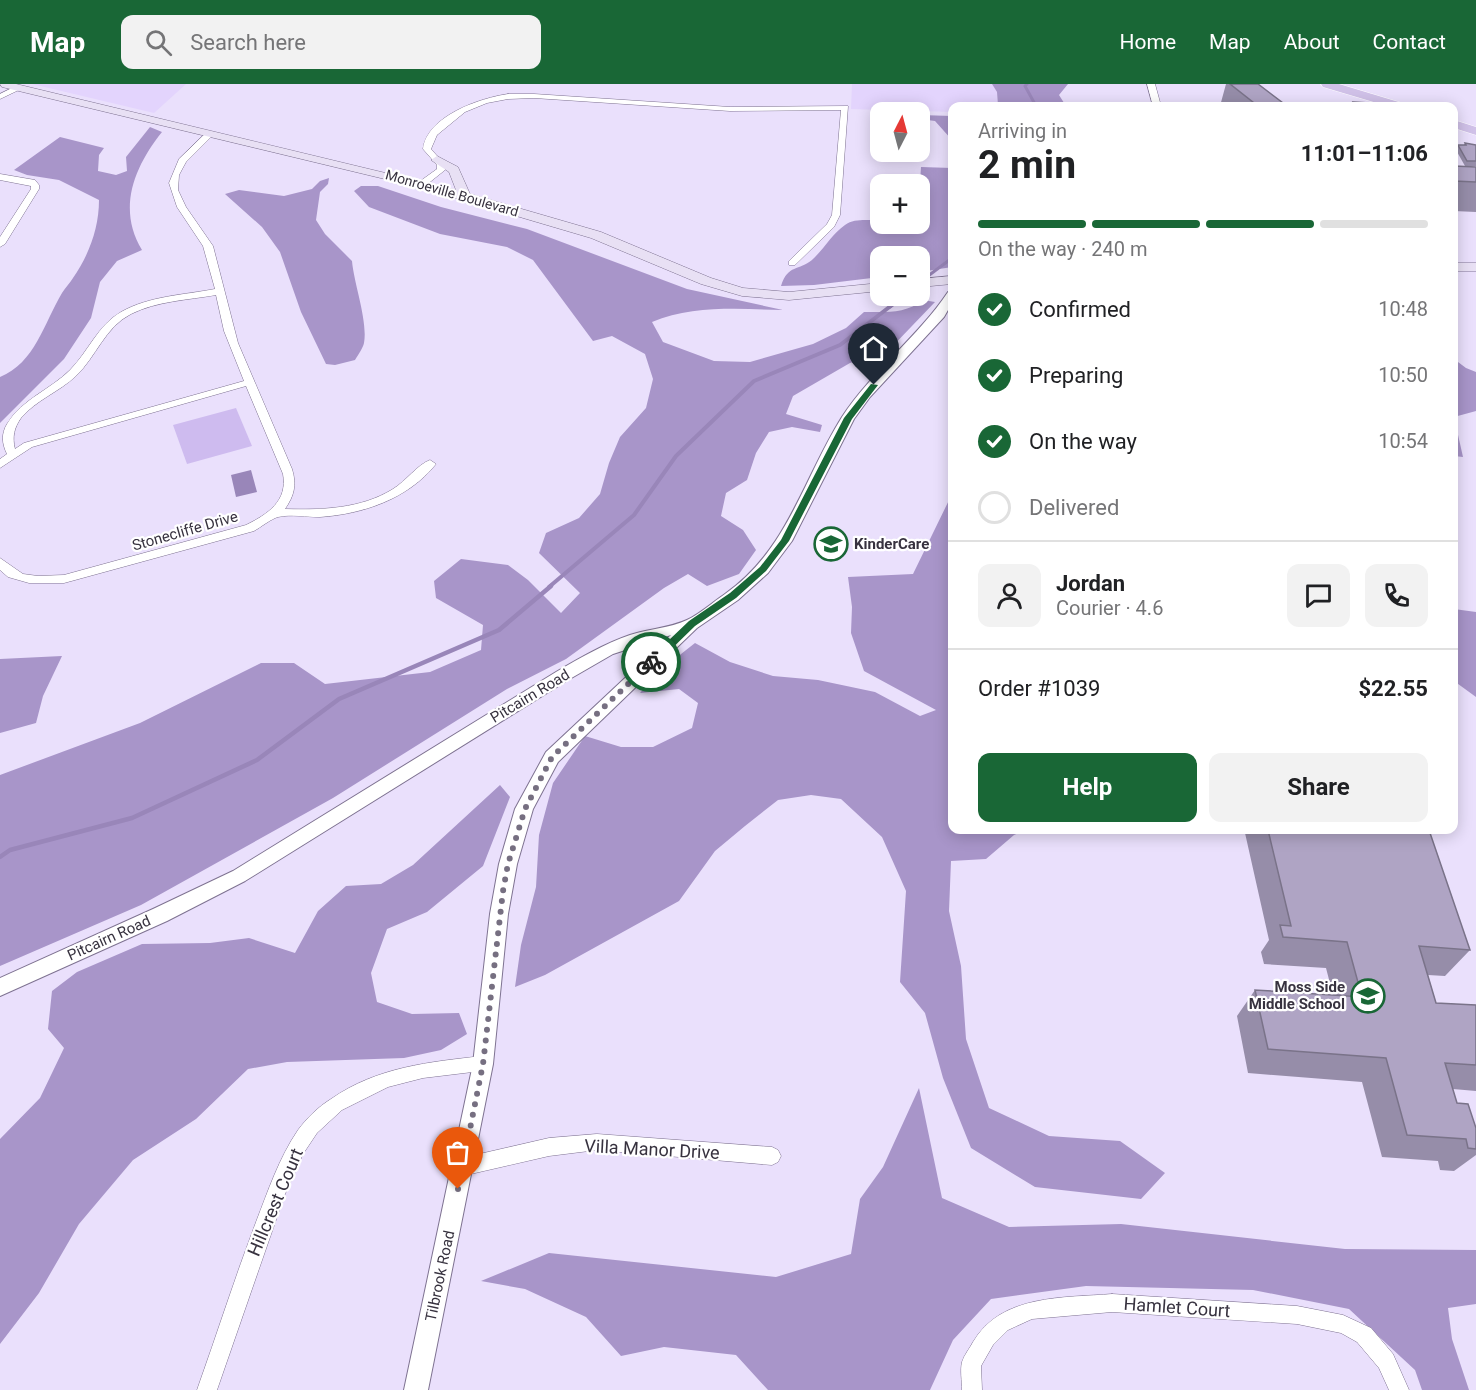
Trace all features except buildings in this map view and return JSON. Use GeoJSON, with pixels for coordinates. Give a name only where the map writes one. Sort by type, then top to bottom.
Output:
{"type":"FeatureCollection","features":[{"type":"Feature","properties":{"kind":"main road","name":"Monroeville Boulevard"},"geometry":{"type":"LineString","coordinates":[[4,84],[465,196],[596,235],[706,281],[742,292],[789,296],[870,288]]}},
{"type":"Feature","properties":{"kind":"main road"},"geometry":{"type":"LineString","coordinates":[[1327,84],[1385,102]]}},
{"type":"Feature","properties":{"kind":"main road"},"geometry":{"type":"LineString","coordinates":[[1458,125],[1476,131]]}},
{"type":"Feature","properties":{"kind":"main road"},"geometry":{"type":"LineString","coordinates":[[437,160],[454,170],[465,196]]}},
{"type":"Feature","properties":{"kind":"main road"},"geometry":{"type":"LineString","coordinates":[[1458,267],[1476,267]]}},
{"type":"Feature","properties":{"kind":"main road"},"geometry":{"type":"LineString","coordinates":[[930,282],[948,280]]}},
{"type":"Feature","properties":{"kind":"street"},"geometry":{"type":"LineString","coordinates":[[1151,84],[1156,102]]}},
{"type":"Feature","properties":{"kind":"street"},"geometry":{"type":"LineString","coordinates":[[0,97],[19,87]]}},
{"type":"Feature","properties":{"kind":"street"},"geometry":{"type":"LineString","coordinates":[[422,184],[441,170],[441,165],[427,149],[427,143],[433,134],[463,108],[480,101],[503,96],[736,109],[845,108],[836,215],[831,225],[792,263]]}},
{"type":"Feature","properties":{"kind":"street"},"geometry":{"type":"LineString","coordinates":[[211,133],[186,156],[176,173],[173,186],[207,245],[233,343],[288,475],[289,489],[275,513]]}},
{"type":"Feature","properties":{"kind":"street"},"geometry":{"type":"LineString","coordinates":[[0,177],[32,182],[36,189],[0,244]]}},
{"type":"Feature","properties":{"kind":"street"},"geometry":{"type":"LineString","coordinates":[[12,454],[8,446],[8,432],[16,418],[73,373],[116,320],[147,305],[220,291]]}},
{"type":"Feature","properties":{"kind":"street","name":"Pitcairn Road"},"geometry":{"type":"LineString","coordinates":[[0,987],[160,915],[239,876],[562,676],[608,650],[636,639],[692,624],[733,596],[763,569],[784,541],[848,418],[866,394],[940,314],[948,301]]}},
{"type":"Feature","properties":{"kind":"street"},"geometry":{"type":"LineString","coordinates":[[0,464],[12,454],[48,439],[250,382]]}},
{"type":"Feature","properties":{"kind":"street"},"geometry":{"type":"LineString","coordinates":[[275,513],[330,513],[372,504],[406,487],[430,464]]}},
{"type":"Feature","properties":{"kind":"street","name":"Stonecliffe Drive"},"geometry":{"type":"LineString","coordinates":[[0,562],[10,573],[26,578],[42,581],[64,579],[231,535],[265,521],[275,513]]}},
{"type":"Feature","properties":{"kind":"street","name":"Tilbrook Road"},"geometry":{"type":"LineString","coordinates":[[416,1390],[483,1064],[508,864],[525,809],[552,757],[692,624]]}},
{"type":"Feature","properties":{"kind":"street","name":"Hillcrest Court"},"geometry":{"type":"LineString","coordinates":[[207,1390],[276,1191],[293,1154],[312,1125],[345,1100],[390,1078],[483,1064]]}},
{"type":"Feature","properties":{"kind":"street","name":"Villa Manor Drive"},"geometry":{"type":"LineString","coordinates":[[462,1167],[549,1147],[597,1142],[772,1156]]}},
{"type":"Feature","properties":{"kind":"street","name":"Hamlet Court"},"geometry":{"type":"LineString","coordinates":[[972,1390],[971,1364],[986,1338],[1001,1323],[1032,1310],[1112,1303],[1297,1315],[1343,1324],[1364,1335],[1386,1361],[1399,1390]]}},
{"type":"Feature","properties":{"kind":"shaded area"},"geometry":{"type":"Polygon","coordinates":[[[32,84],[186,84],[154,113],[32,84]]]}},
{"type":"Feature","properties":{"kind":"shaded area"},"geometry":{"type":"Polygon","coordinates":[[[852,84],[992,84],[997,92],[998,102],[948,102],[948,112],[930,111],[930,102],[870,102],[870,110],[851,109],[852,84]]]}},
{"type":"Feature","properties":{"kind":"shaded area"},"geometry":{"type":"Polygon","coordinates":[[[992,84],[1068,84],[1059,95],[1063,102],[998,102],[997,92],[992,84]]]}},
{"type":"Feature","properties":{"kind":"shaded area"},"geometry":{"type":"Polygon","coordinates":[[[930,115],[948,116],[948,136],[935,121],[930,120],[930,115]]]}},
{"type":"Feature","properties":{"kind":"shaded area"},"geometry":{"type":"Polygon","coordinates":[[[150,127],[162,132],[152,145],[137,174],[130,204],[135,235],[142,250],[117,261],[100,282],[91,318],[64,359],[0,423],[0,377],[12,371],[22,362],[37,341],[62,293],[79,269],[88,251],[99,210],[99,200],[59,180],[27,175],[14,170],[60,137],[104,148],[99,155],[98,171],[116,175],[127,171],[126,157],[150,127]]]}},
{"type":"Feature","properties":{"kind":"shaded area"},"geometry":{"type":"Polygon","coordinates":[[[921,167],[948,168],[948,268],[930,270],[930,246],[870,246],[870,278],[814,285],[781,286],[790,271],[812,260],[840,229],[858,220],[870,220],[870,234],[930,234],[930,174],[921,174],[921,167]]]}},
{"type":"Feature","properties":{"kind":"shaded area"},"geometry":{"type":"Polygon","coordinates":[[[329,178],[328,184],[320,192],[316,220],[325,234],[352,261],[365,334],[363,345],[355,360],[335,365],[326,364],[301,312],[280,252],[262,227],[225,194],[239,190],[284,196],[312,189],[320,181],[329,178]]]}},
{"type":"Feature","properties":{"kind":"shaded area"},"geometry":{"type":"Polygon","coordinates":[[[361,186],[378,186],[441,207],[527,229],[687,289],[783,310],[700,310],[652,322],[663,342],[714,361],[750,362],[813,344],[846,328],[864,312],[902,310],[914,306],[930,306],[930,301],[935,302],[887,352],[850,363],[793,396],[786,414],[822,425],[820,432],[792,427],[769,432],[756,453],[747,480],[726,493],[721,516],[743,530],[756,550],[739,574],[707,586],[688,574],[664,588],[566,659],[507,689],[333,798],[141,905],[0,966],[0,775],[140,723],[261,663],[294,663],[325,684],[430,672],[481,650],[483,625],[436,598],[434,581],[461,559],[508,565],[528,580],[561,613],[580,593],[539,553],[546,533],[579,518],[600,494],[620,437],[646,408],[653,379],[645,354],[612,336],[593,341],[533,260],[507,247],[440,234],[369,207],[354,191],[361,186]]]}},
{"type":"Feature","properties":{"kind":"shaded area"},"geometry":{"type":"Polygon","coordinates":[[[1458,362],[1476,372],[1476,411],[1458,416],[1458,362]]]}},
{"type":"Feature","properties":{"kind":"shaded area"},"geometry":{"type":"Polygon","coordinates":[[[236,408],[252,446],[187,464],[173,425],[236,408]]]}},
{"type":"Feature","properties":{"kind":"shaded area"},"geometry":{"type":"Polygon","coordinates":[[[1458,435],[1463,457],[1458,456],[1458,435]]]}},
{"type":"Feature","properties":{"kind":"shaded area"},"geometry":{"type":"Polygon","coordinates":[[[251,470],[257,492],[236,497],[231,475],[251,470]]]}},
{"type":"Feature","properties":{"kind":"shaded area"},"geometry":{"type":"Polygon","coordinates":[[[948,502],[948,834],[1016,834],[986,859],[951,861],[949,911],[961,966],[966,1039],[989,1108],[1049,1136],[1120,1141],[1165,1173],[1141,1199],[1035,1187],[971,1148],[943,1078],[925,1013],[900,982],[906,891],[882,837],[841,799],[811,795],[778,800],[715,851],[679,901],[545,975],[515,987],[521,945],[536,887],[539,835],[553,783],[585,736],[621,747],[653,747],[692,728],[698,703],[679,689],[640,693],[662,669],[695,643],[730,662],[773,676],[818,680],[875,692],[920,716],[936,710],[864,671],[851,633],[852,607],[848,577],[913,574],[948,502]]]}},
{"type":"Feature","properties":{"kind":"shaded area"},"geometry":{"type":"Polygon","coordinates":[[[1458,610],[1476,612],[1476,697],[1458,684],[1458,610]]]}},
{"type":"Feature","properties":{"kind":"shaded area"},"geometry":{"type":"Polygon","coordinates":[[[62,656],[43,696],[36,723],[0,733],[0,659],[62,656]]]}},
{"type":"Feature","properties":{"kind":"shaded area"},"geometry":{"type":"Polygon","coordinates":[[[500,785],[510,797],[483,866],[427,912],[387,929],[371,973],[377,1002],[412,1014],[459,1013],[467,1034],[441,1050],[404,1058],[287,1062],[248,1069],[196,1119],[133,1160],[79,1224],[39,1293],[0,1344],[0,1139],[40,1098],[64,1048],[48,1029],[52,991],[77,972],[142,944],[210,943],[249,938],[295,953],[318,911],[346,886],[381,884],[413,865],[500,785]]]}},
{"type":"Feature","properties":{"kind":"shaded area"},"geometry":{"type":"Polygon","coordinates":[[[919,1088],[942,1198],[1009,1227],[1121,1224],[1345,1249],[1476,1250],[1476,1304],[1448,1308],[1452,1339],[1469,1390],[1422,1390],[1415,1370],[1349,1309],[1253,1290],[1086,1286],[991,1299],[953,1340],[930,1390],[768,1390],[736,1355],[664,1347],[621,1356],[586,1317],[525,1289],[481,1281],[549,1253],[776,1277],[851,1254],[860,1199],[883,1167],[919,1088]]]}},
{"type":"Feature","properties":{"kind":"waterway"},"geometry":{"type":"LineString","coordinates":[[1027,84],[1025,86],[1034,102]]}},
{"type":"Feature","properties":{"kind":"waterway"},"geometry":{"type":"LineString","coordinates":[[930,274],[948,261]]}},
{"type":"Feature","properties":{"kind":"waterway"},"geometry":{"type":"LineString","coordinates":[[549,587],[634,515],[676,456],[754,381],[840,345],[891,306]]}},
{"type":"Feature","properties":{"kind":"waterway"},"geometry":{"type":"LineString","coordinates":[[0,857],[10,850],[132,818],[257,760],[339,699],[499,630],[551,586]]}},
{"type":"Feature","properties":{"kind":"way so far"},"geometry":{"type":"LineString","coordinates":[[458,1189],[483,1064],[503,891],[508,864],[525,809],[552,757],[651,662]]}},
{"type":"Feature","properties":{"kind":"place","name":"KinderCare"},"geometry":{"type":"Point","coordinates":[831,544]}},
{"type":"Feature","properties":{"kind":"place","name":"Moss Side Middle School"},"geometry":{"type":"Point","coordinates":[1368,996]}},
{"type":"Feature","properties":{"kind":"route"},"geometry":{"type":"LineString","coordinates":[[651,662],[692,624],[733,596],[763,569],[784,541],[848,418],[874,385]]}}]}
